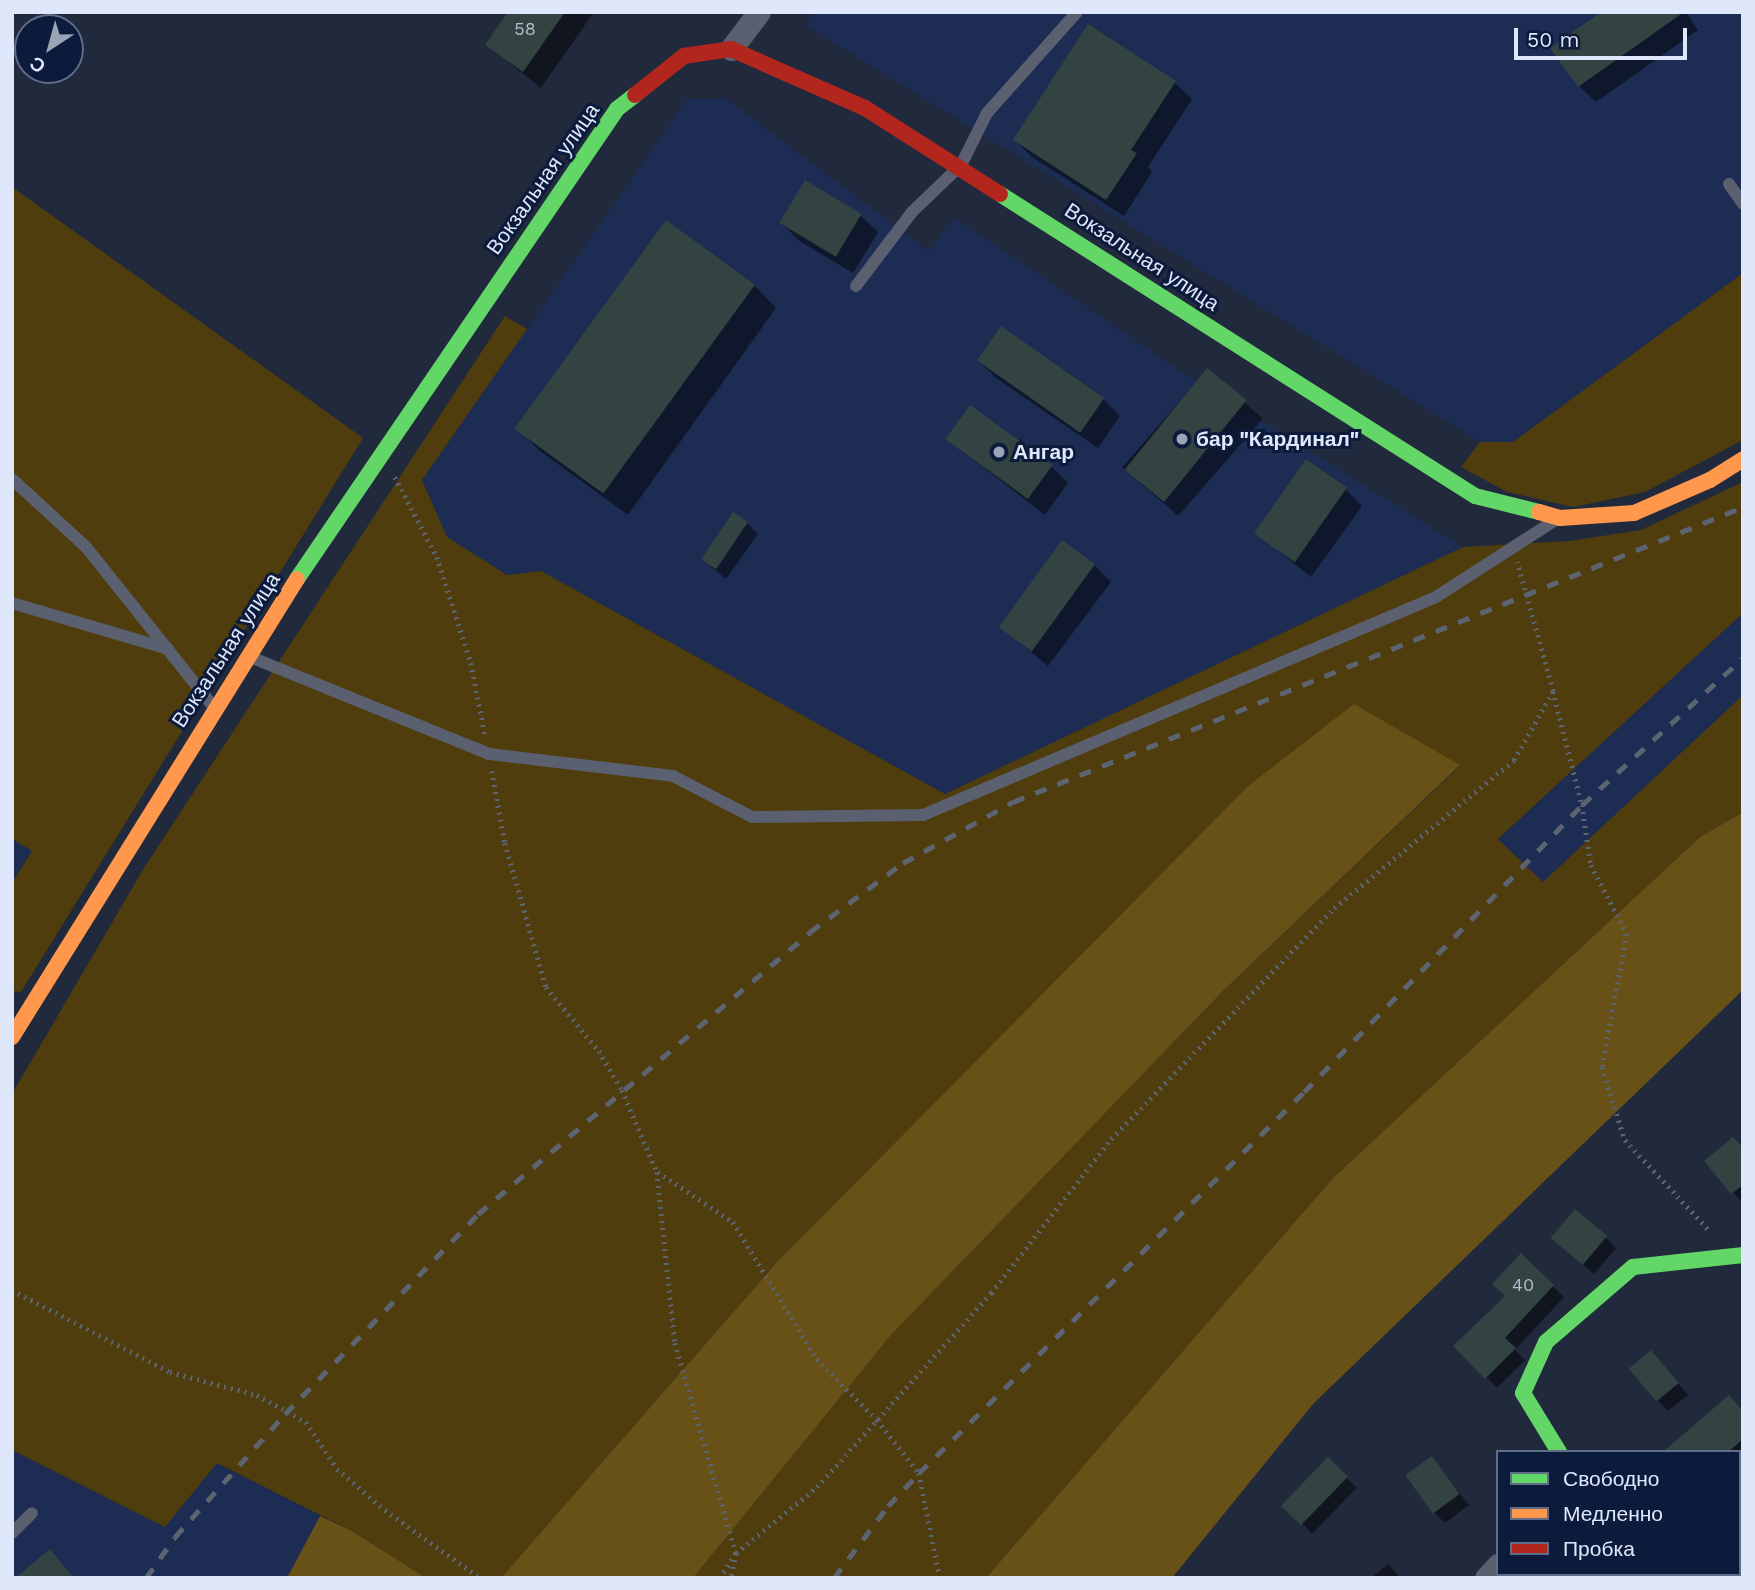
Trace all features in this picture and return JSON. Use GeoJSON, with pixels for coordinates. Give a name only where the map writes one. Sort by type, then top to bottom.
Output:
{"type":"FeatureCollection","features":[{"type":"Feature","properties":{"kind":"street"},"geometry":{"type":"LineString","coordinates":[[731,49],[758,12]]}},
{"type":"Feature","properties":{"kind":"street","name":"Вокзальная улица"},"geometry":{"type":"LineString","coordinates":[[12,1037],[19,1013],[381,450],[617,109],[684,56],[731,49],[865,108],[961,165],[1475,496],[1560,517],[1634,513],[1710,480],[1743,459]]}},
{"type":"Feature","properties":{"kind":"street"},"geometry":{"type":"LineString","coordinates":[[1558,1450],[1523,1394],[1546,1342],[1633,1267],[1738,1255]]}},
{"type":"Feature","properties":{"kind":"lane"},"geometry":{"type":"LineString","coordinates":[[856,286],[912,212],[961,165],[986,113],[1077,12]]}},
{"type":"Feature","properties":{"kind":"lane"},"geometry":{"type":"LineString","coordinates":[[1729,184],[1743,204]]}},
{"type":"Feature","properties":{"kind":"lane"},"geometry":{"type":"LineString","coordinates":[[12,479],[86,547],[214,707]]}},
{"type":"Feature","properties":{"kind":"lane"},"geometry":{"type":"LineString","coordinates":[[247,655],[489,754],[673,776],[752,817],[923,815],[1436,597],[1560,517]]}},
{"type":"Feature","properties":{"kind":"lane"},"geometry":{"type":"LineString","coordinates":[[12,603],[168,649]]}},
{"type":"Feature","properties":{"kind":"lane"},"geometry":{"type":"LineString","coordinates":[[12,1532],[32,1513]]}},
{"type":"Feature","properties":{"kind":"path"},"geometry":{"type":"LineString","coordinates":[[381,450],[436,557],[471,663],[505,843],[546,987],[600,1051],[622,1090],[657,1172],[675,1343],[736,1553],[732,1578]]}},
{"type":"Feature","properties":{"kind":"path"},"geometry":{"type":"LineString","coordinates":[[1513,547],[1582,805],[1591,865],[1628,934],[1602,1067],[1617,1115],[1625,1140],[1738,1255]]}},
{"type":"Feature","properties":{"kind":"path"},"geometry":{"type":"LineString","coordinates":[[719,1578],[736,1553],[817,1487],[991,1293],[1111,1139],[1334,908],[1514,760],[1553,691]]}},
{"type":"Feature","properties":{"kind":"path"},"geometry":{"type":"LineString","coordinates":[[657,1172],[733,1222],[817,1359],[877,1420],[919,1474],[940,1578]]}},
{"type":"Feature","properties":{"kind":"path"},"geometry":{"type":"LineString","coordinates":[[12,1290],[170,1372],[257,1395],[306,1422],[337,1469],[384,1510],[480,1578]]}},
{"type":"Feature","properties":{"kind":"shaded area"},"geometry":{"type":"Polygon","coordinates":[[[815,12],[1743,12],[1743,273],[1513,442],[1480,442],[805,25],[815,12]]]}},
{"type":"Feature","properties":{"kind":"shaded area"},"geometry":{"type":"Polygon","coordinates":[[[726,98],[929,251],[953,217],[1196,381],[1123,469],[1163,502],[1241,408],[1463,547],[945,794],[541,571],[507,575],[447,537],[422,480],[687,99],[726,98]]]}},
{"type":"Feature","properties":{"kind":"shaded area"},"geometry":{"type":"Polygon","coordinates":[[[12,187],[363,438],[21,992],[12,991],[12,883],[32,851],[12,839],[12,187]]]}},
{"type":"Feature","properties":{"kind":"shaded area"},"geometry":{"type":"Polygon","coordinates":[[[1743,273],[1743,440],[1645,492],[1573,507],[1507,492],[1461,467],[1480,442],[1513,442],[1743,273]]]}},
{"type":"Feature","properties":{"kind":"shaded area"},"geometry":{"type":"Polygon","coordinates":[[[505,316],[527,329],[422,480],[447,537],[507,575],[541,571],[945,794],[1463,547],[1570,541],[1641,530],[1743,482],[1743,613],[1498,839],[1543,882],[1743,695],[1743,812],[1700,837],[1333,1178],[986,1578],[693,1578],[891,1335],[1223,991],[1460,766],[1247,787],[777,1262],[501,1578],[426,1578],[352,1531],[217,1463],[165,1527],[12,1450],[12,1094],[144,868],[505,316]]]}},
{"type":"Feature","properties":{"kind":"shaded area"},"geometry":{"type":"Polygon","coordinates":[[[1743,613],[1743,695],[1542,883],[1498,839],[1743,613]]]}},
{"type":"Feature","properties":{"kind":"shaded area"},"geometry":{"type":"Polygon","coordinates":[[[1354,704],[1460,765],[1223,991],[891,1335],[693,1578],[501,1578],[777,1262],[1247,787],[1354,704]]]}},
{"type":"Feature","properties":{"kind":"shaded area"},"geometry":{"type":"Polygon","coordinates":[[[1743,812],[1743,990],[1313,1404],[1172,1578],[986,1578],[1333,1178],[1700,837],[1743,812]]]}},
{"type":"Feature","properties":{"kind":"shaded area"},"geometry":{"type":"Polygon","coordinates":[[[12,839],[32,850],[12,883],[12,839]]]}},
{"type":"Feature","properties":{"kind":"shaded area"},"geometry":{"type":"Polygon","coordinates":[[[12,1450],[165,1527],[216,1463],[320,1516],[287,1578],[12,1578],[12,1450]]]}},
{"type":"Feature","properties":{"kind":"shaded area"},"geometry":{"type":"Polygon","coordinates":[[[320,1516],[352,1531],[426,1578],[287,1578],[320,1516]]]}},
{"type":"Feature","properties":{"kind":"building"},"geometry":{"type":"Polygon","coordinates":[[[508,12],[565,12],[523,72],[485,45],[508,12]]]}},
{"type":"Feature","properties":{"kind":"building"},"geometry":{"type":"Polygon","coordinates":[[[1601,12],[1684,12],[1578,87],[1550,48],[1601,12]]]}},
{"type":"Feature","properties":{"kind":"building"},"geometry":{"type":"Polygon","coordinates":[[[1088,24],[1176,81],[1131,150],[1137,153],[1106,200],[1013,140],[1088,24]]]}},
{"type":"Feature","properties":{"kind":"building"},"geometry":{"type":"Polygon","coordinates":[[[805,180],[862,214],[836,257],[779,223],[805,180]]]}},
{"type":"Feature","properties":{"kind":"building"},"geometry":{"type":"Polygon","coordinates":[[[666,220],[755,285],[603,493],[514,429],[666,220]]]}},
{"type":"Feature","properties":{"kind":"building"},"geometry":{"type":"Polygon","coordinates":[[[1001,326],[1104,398],[1080,433],[977,360],[1001,326]]]}},
{"type":"Feature","properties":{"kind":"building","name":"бар \"Кардинал\""},"geometry":{"type":"Polygon","coordinates":[[[1207,368],[1247,400],[1164,502],[1125,470],[1207,368]]]}},
{"type":"Feature","properties":{"kind":"building","name":"Ангар"},"geometry":{"type":"Polygon","coordinates":[[[970,405],[1053,465],[1028,499],[945,439],[970,405]]]}},
{"type":"Feature","properties":{"kind":"building"},"geometry":{"type":"Polygon","coordinates":[[[1306,459],[1347,488],[1295,562],[1254,534],[1306,459]]]}},
{"type":"Feature","properties":{"kind":"building"},"geometry":{"type":"Polygon","coordinates":[[[733,512],[748,522],[716,569],[701,559],[733,512]]]}},
{"type":"Feature","properties":{"kind":"building"},"geometry":{"type":"Polygon","coordinates":[[[1062,540],[1095,564],[1032,651],[999,627],[1062,540]]]}},
{"type":"Feature","properties":{"kind":"building"},"geometry":{"type":"Polygon","coordinates":[[[1733,1137],[1743,1148],[1743,1185],[1731,1194],[1704,1161],[1733,1137]]]}},
{"type":"Feature","properties":{"kind":"building"},"geometry":{"type":"Polygon","coordinates":[[[1575,1209],[1607,1236],[1583,1265],[1551,1238],[1575,1209]]]}},
{"type":"Feature","properties":{"kind":"building"},"geometry":{"type":"Polygon","coordinates":[[[1521,1253],[1554,1285],[1505,1338],[1516,1348],[1485,1379],[1453,1346],[1505,1296],[1492,1284],[1521,1253]]]}},
{"type":"Feature","properties":{"kind":"building"},"geometry":{"type":"Polygon","coordinates":[[[1651,1350],[1679,1383],[1656,1402],[1629,1369],[1651,1350]]]}},
{"type":"Feature","properties":{"kind":"building"},"geometry":{"type":"Polygon","coordinates":[[[1729,1395],[1743,1411],[1743,1439],[1730,1450],[1665,1450],[1729,1395]]]}},
{"type":"Feature","properties":{"kind":"building"},"geometry":{"type":"Polygon","coordinates":[[[1432,1456],[1460,1494],[1433,1513],[1405,1475],[1432,1456]]]}},
{"type":"Feature","properties":{"kind":"building"},"geometry":{"type":"Polygon","coordinates":[[[1328,1457],[1348,1476],[1301,1525],[1281,1506],[1328,1457]]]}},
{"type":"Feature","properties":{"kind":"building"},"geometry":{"type":"Polygon","coordinates":[[[50,1549],[74,1578],[15,1578],[50,1549]]]}},
{"type":"Feature","properties":{"kind":"railway"},"geometry":{"type":"LineString","coordinates":[[146,1578],[175,1537],[285,1414],[478,1214],[810,932],[903,863],[1013,802],[1743,507]]}},
{"type":"Feature","properties":{"kind":"railway"},"geometry":{"type":"LineString","coordinates":[[834,1578],[888,1506],[919,1473],[1304,1092],[1582,805],[1743,658]]}},
{"type":"Feature","properties":{"kind":"traffic: fast"},"geometry":{"type":"LineString","coordinates":[[297,579],[617,109],[635,95]]}},
{"type":"Feature","properties":{"kind":"traffic: fast"},"geometry":{"type":"LineString","coordinates":[[1000,194],[1475,496],[1539,512]]}},
{"type":"Feature","properties":{"kind":"traffic: fast"},"geometry":{"type":"LineString","coordinates":[[1558,1450],[1523,1393],[1546,1342],[1633,1267],[1743,1255]]}},
{"type":"Feature","properties":{"kind":"traffic: slow"},"geometry":{"type":"LineString","coordinates":[[1539,512],[1560,518],[1634,513],[1710,480],[1743,459]]}},
{"type":"Feature","properties":{"kind":"traffic: slow"},"geometry":{"type":"LineString","coordinates":[[12,1037],[297,579]]}},
{"type":"Feature","properties":{"kind":"traffic: jam"},"geometry":{"type":"LineString","coordinates":[[635,95],[684,56],[731,49],[865,108],[1000,194]]}},
{"type":"Feature","properties":{"kind":"place","name":"бар \"Кардинал\""},"geometry":{"type":"Point","coordinates":[1182,439]}},
{"type":"Feature","properties":{"kind":"place","name":"Ангар"},"geometry":{"type":"Point","coordinates":[999,452]}}]}
